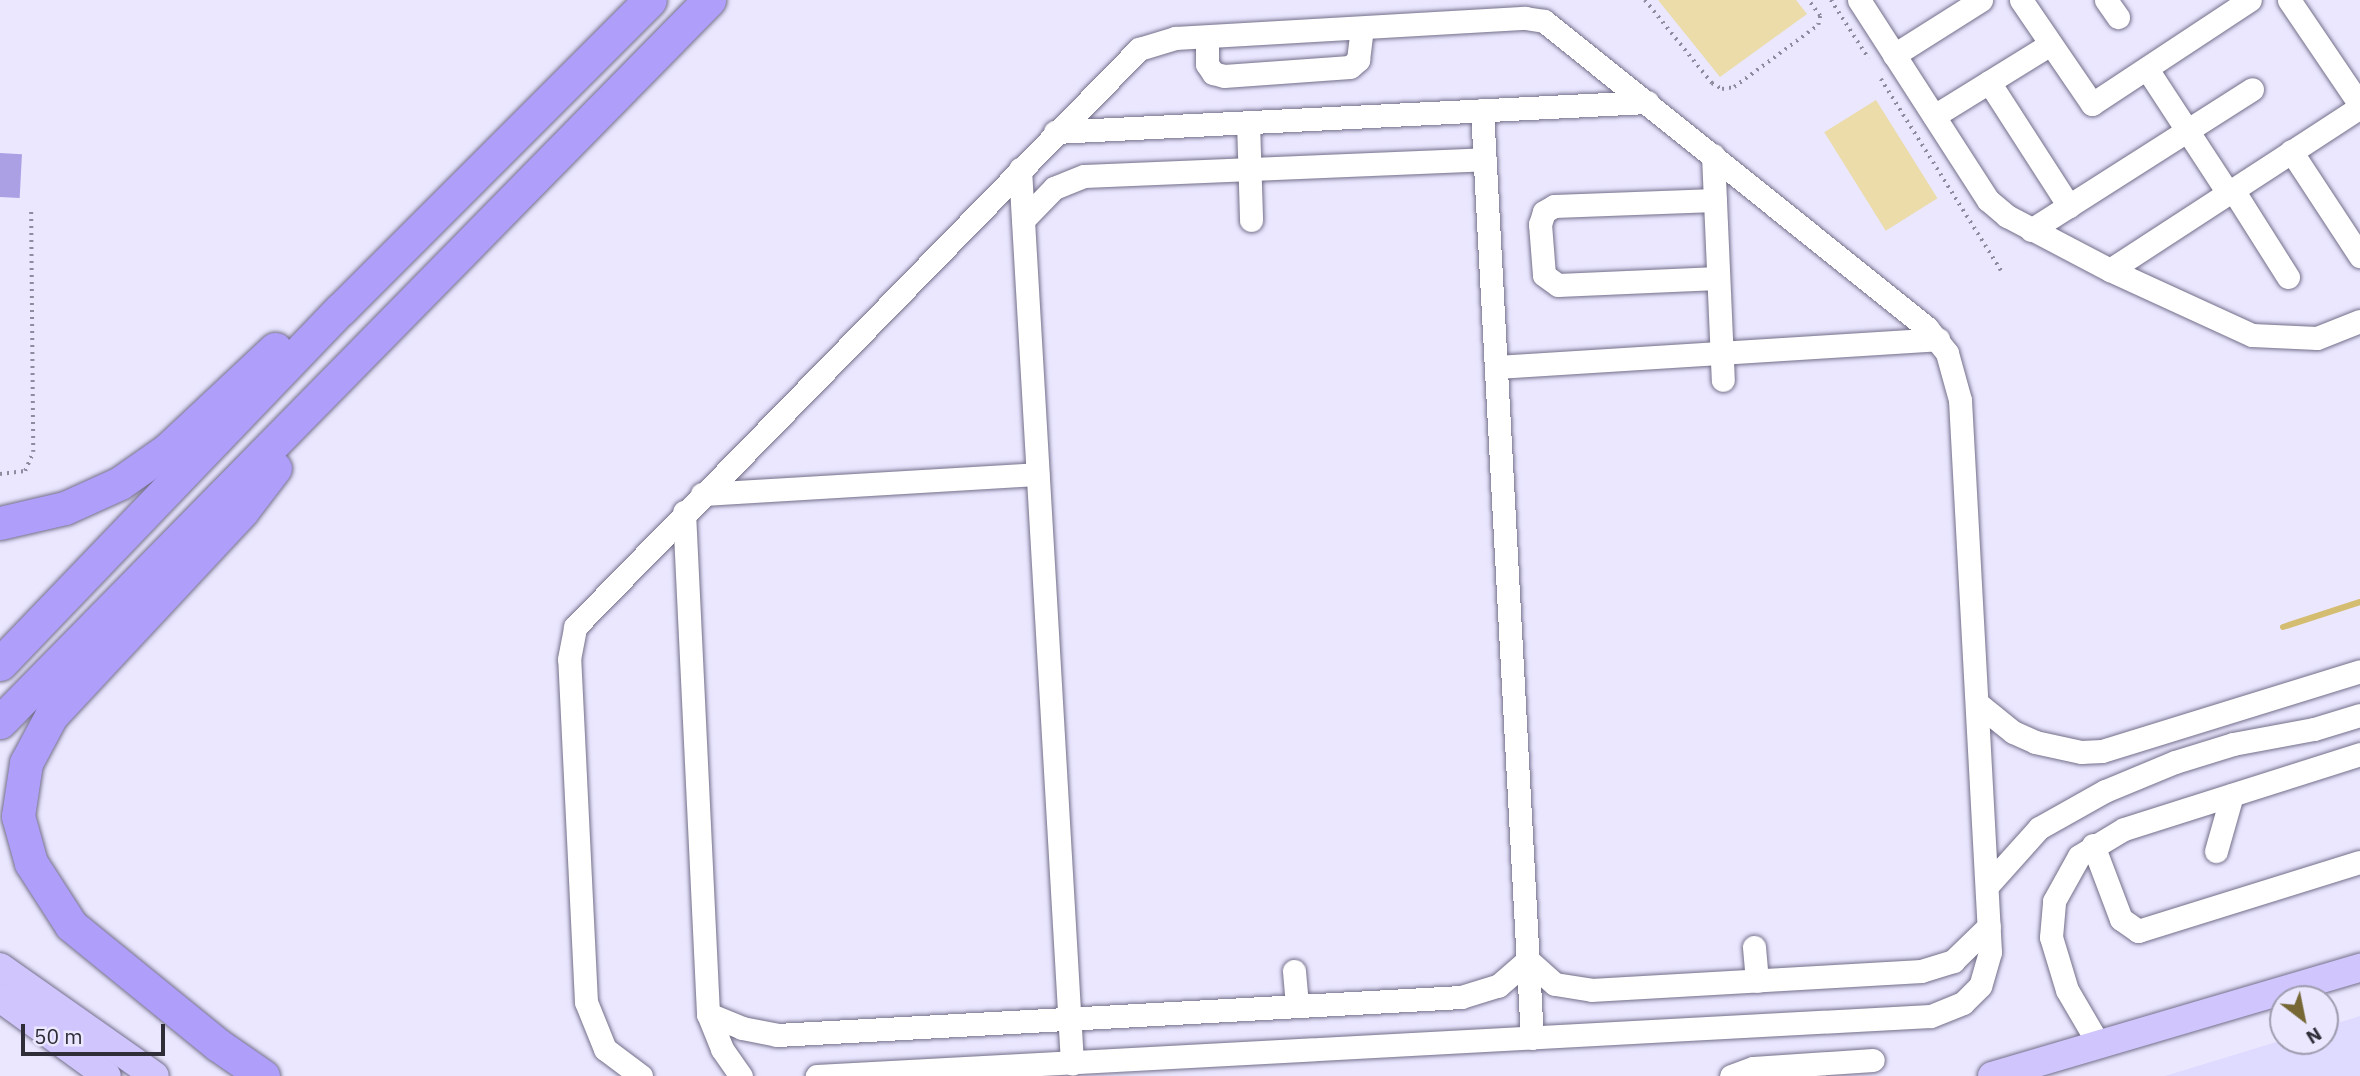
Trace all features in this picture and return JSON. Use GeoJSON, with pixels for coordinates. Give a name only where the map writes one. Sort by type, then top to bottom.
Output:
{"type":"FeatureCollection","features":[{"type":"Feature","properties":{"kind":"highway"},"geometry":{"type":"LineString","coordinates":[[0,664],[340,310],[650,0]]}},
{"type":"Feature","properties":{"kind":"highway"},"geometry":{"type":"LineString","coordinates":[[0,722],[709,0]]}},
{"type":"Feature","properties":{"kind":"highway"},"geometry":{"type":"LineString","coordinates":[[0,523],[65,508],[120,483],[167,450],[272,351],[311,322],[340,310]]}},
{"type":"Feature","properties":{"kind":"highway"},"geometry":{"type":"LineString","coordinates":[[263,1076],[218,1045],[71,925],[41,884],[22,841],[19,787],[51,716],[242,511],[289,449],[319,398]]}},
{"type":"Feature","properties":{"kind":"main road"},"geometry":{"type":"LineString","coordinates":[[0,967],[155,1076]]}},
{"type":"Feature","properties":{"kind":"main road"},"geometry":{"type":"LineString","coordinates":[[1992,1076],[2098,1043],[2233,1009],[2360,968]]}},
{"type":"Feature","properties":{"kind":"main road"},"geometry":{"type":"LineString","coordinates":[[0,998],[107,1076]]}},
{"type":"Feature","properties":{"kind":"street"},"geometry":{"type":"LineString","coordinates":[[1859,0],[1993,205],[2031,230],[2110,270],[2268,338],[2317,338],[2360,321]]}},
{"type":"Feature","properties":{"kind":"street"},"geometry":{"type":"LineString","coordinates":[[1894,55],[1980,0]]}},
{"type":"Feature","properties":{"kind":"street"},"geometry":{"type":"LineString","coordinates":[[2021,0],[2049,45],[2092,104],[2250,0]]}},
{"type":"Feature","properties":{"kind":"street"},"geometry":{"type":"LineString","coordinates":[[2110,270],[2360,106],[2351,74],[2289,0]]}},
{"type":"Feature","properties":{"kind":"street"},"geometry":{"type":"LineString","coordinates":[[641,1076],[605,1049],[586,1002],[569,648],[581,617],[1055,132],[1139,50],[1163,40],[1535,18],[1553,26],[1938,339],[1958,384],[1989,926],[1989,963],[1980,986],[1963,1003],[1942,1014],[817,1076]]}},
{"type":"Feature","properties":{"kind":"street"},"geometry":{"type":"LineString","coordinates":[[1207,37],[1207,64],[1213,73],[1224,76],[1350,67],[1358,60],[1362,28]]}},
{"type":"Feature","properties":{"kind":"street"},"geometry":{"type":"LineString","coordinates":[[1934,116],[2049,45]]}},
{"type":"Feature","properties":{"kind":"street"},"geometry":{"type":"LineString","coordinates":[[2147,69],[2288,277]]}},
{"type":"Feature","properties":{"kind":"street"},"geometry":{"type":"LineString","coordinates":[[1989,82],[2069,206]]}},
{"type":"Feature","properties":{"kind":"street"},"geometry":{"type":"LineString","coordinates":[[2031,230],[2252,89]]}},
{"type":"Feature","properties":{"kind":"street"},"geometry":{"type":"LineString","coordinates":[[1055,132],[1647,102]]}},
{"type":"Feature","properties":{"kind":"street"},"geometry":{"type":"LineString","coordinates":[[1482,110],[1532,1038]]}},
{"type":"Feature","properties":{"kind":"street"},"geometry":{"type":"LineString","coordinates":[[1248,122],[1251,220]]}},
{"type":"Feature","properties":{"kind":"street"},"geometry":{"type":"LineString","coordinates":[[2291,151],[2360,256]]}},
{"type":"Feature","properties":{"kind":"street"},"geometry":{"type":"LineString","coordinates":[[1713,155],[1723,380]]}},
{"type":"Feature","properties":{"kind":"street"},"geometry":{"type":"LineString","coordinates":[[1023,220],[1054,188],[1084,176],[1485,159]]}},
{"type":"Feature","properties":{"kind":"street"},"geometry":{"type":"LineString","coordinates":[[1020,169],[1072,1063]]}},
{"type":"Feature","properties":{"kind":"street"},"geometry":{"type":"LineString","coordinates":[[1715,200],[1554,206],[1544,212],[1540,224],[1544,275],[1558,285],[1718,278]]}},
{"type":"Feature","properties":{"kind":"street"},"geometry":{"type":"LineString","coordinates":[[1496,367],[1938,339]]}},
{"type":"Feature","properties":{"kind":"street"},"geometry":{"type":"LineString","coordinates":[[702,494],[1037,474]]}},
{"type":"Feature","properties":{"kind":"street"},"geometry":{"type":"LineString","coordinates":[[684,512],[708,1014],[722,1049],[741,1076]]}},
{"type":"Feature","properties":{"kind":"street"},"geometry":{"type":"LineString","coordinates":[[1977,703],[2014,732],[2035,742],[2081,752],[2102,751],[2360,671]]}},
{"type":"Feature","properties":{"kind":"street"},"geometry":{"type":"LineString","coordinates":[[1987,886],[2002,864],[2039,828],[2117,786],[2232,744],[2314,729],[2360,715]]}},
{"type":"Feature","properties":{"kind":"street"},"geometry":{"type":"LineString","coordinates":[[2098,1043],[2059,973],[2050,918],[2060,885],[2093,845],[2124,829],[2360,754]]}},
{"type":"Feature","properties":{"kind":"street"},"geometry":{"type":"LineString","coordinates":[[2216,851],[2232,795]]}},
{"type":"Feature","properties":{"kind":"street"},"geometry":{"type":"LineString","coordinates":[[2093,845],[2122,919],[2138,931],[2360,862]]}},
{"type":"Feature","properties":{"kind":"street"},"geometry":{"type":"LineString","coordinates":[[1528,960],[1555,984],[1573,990],[1757,981],[1937,967],[1967,951],[1989,926]]}},
{"type":"Feature","properties":{"kind":"street"},"geometry":{"type":"LineString","coordinates":[[1754,947],[1757,981]]}},
{"type":"Feature","properties":{"kind":"street"},"geometry":{"type":"LineString","coordinates":[[708,1014],[742,1028],[778,1035],[1480,994],[1515,975],[1528,960]]}},
{"type":"Feature","properties":{"kind":"street"},"geometry":{"type":"LineString","coordinates":[[1294,971],[1297,1005]]}},
{"type":"Feature","properties":{"kind":"street"},"geometry":{"type":"LineString","coordinates":[[1731,1076],[1753,1068],[1872,1060]]}},
{"type":"Feature","properties":{"kind":"path"},"geometry":{"type":"LineString","coordinates":[[1646,0],[1712,83],[1723,89],[1734,87],[1818,25],[1819,16],[1808,0]]}},
{"type":"Feature","properties":{"kind":"path"},"geometry":{"type":"LineString","coordinates":[[1831,0],[1869,59]]}},
{"type":"Feature","properties":{"kind":"path"},"geometry":{"type":"LineString","coordinates":[[1881,79],[2001,270]]}},
{"type":"Feature","properties":{"kind":"path"},"geometry":{"type":"LineString","coordinates":[[0,474],[25,471],[33,452],[31,211]]}},
{"type":"Feature","properties":{"kind":"shaded area"},"geometry":{"type":"Polygon","coordinates":[[[1658,0],[1796,0],[1807,14],[1720,77],[1658,0]]]}},
{"type":"Feature","properties":{"kind":"shaded area"},"geometry":{"type":"Polygon","coordinates":[[[1876,100],[1937,198],[1886,231],[1824,132],[1876,100]]]}},
{"type":"Feature","properties":{"kind":"shaded area"},"geometry":{"type":"Polygon","coordinates":[[[2360,1016],[2360,1076],[2165,1076],[2269,1044],[2269,1055],[2339,1055],[2339,1023],[2360,1016]]]}},
{"type":"Feature","properties":{"kind":"building"},"geometry":{"type":"Polygon","coordinates":[[[0,153],[22,154],[20,198],[0,197],[0,153]]]}},
{"type":"Feature","properties":{"kind":"waterway"},"geometry":{"type":"LineString","coordinates":[[2283,627],[2360,602]]}}]}
